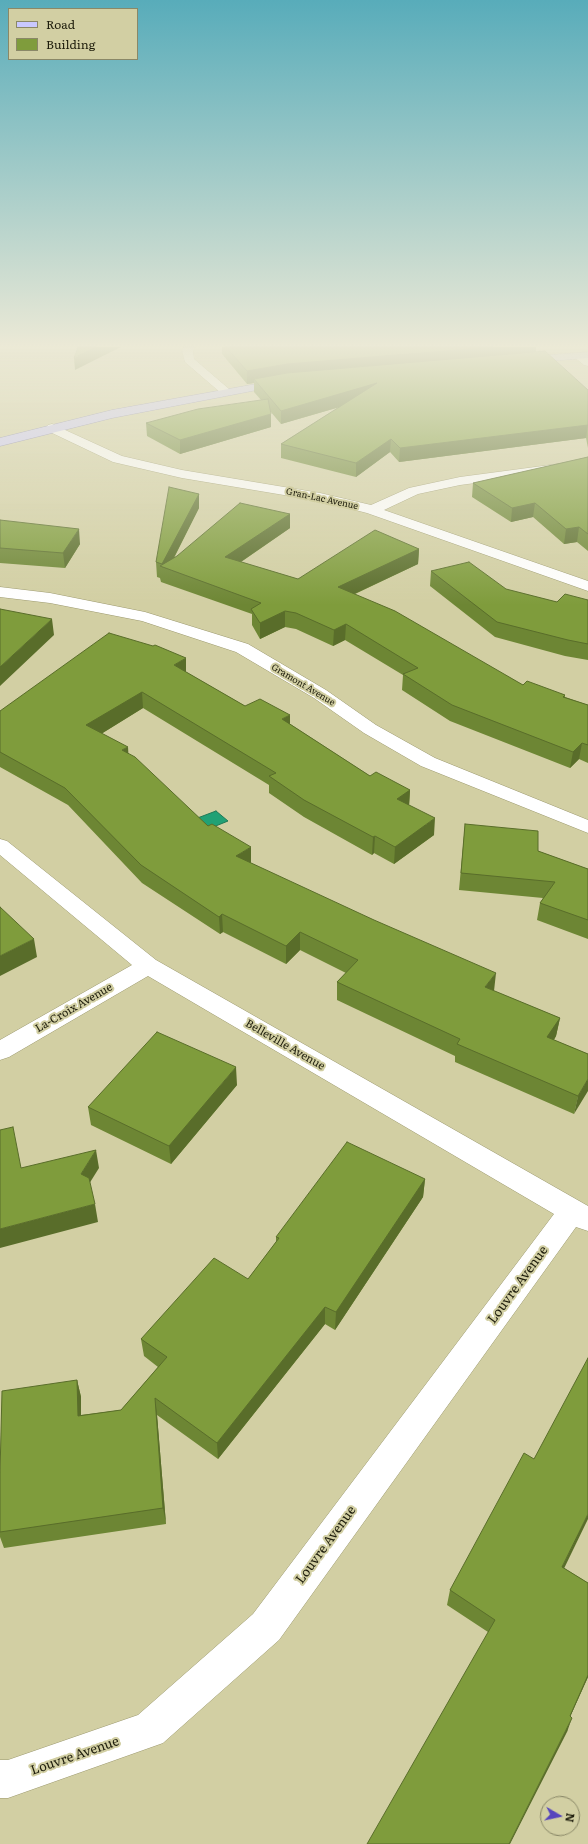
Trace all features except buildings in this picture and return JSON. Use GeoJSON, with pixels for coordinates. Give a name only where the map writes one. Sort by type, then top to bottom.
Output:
{"type":"FeatureCollection","features":[{"type":"Feature","properties":{"kind":"main road"},"geometry":{"type":"LineString","coordinates":[[0,442],[33,433]]}},
{"type":"Feature","properties":{"kind":"street","name":"Gran-Lac Avenue"},"geometry":{"type":"LineString","coordinates":[[63,433],[118,459],[182,474],[320,497],[372,510],[588,586]]}},
{"type":"Feature","properties":{"kind":"street"},"geometry":{"type":"LineString","coordinates":[[372,510],[414,491],[460,481],[588,464]]}},
{"type":"Feature","properties":{"kind":"street","name":"Gramont Avenue"},"geometry":{"type":"LineString","coordinates":[[0,592],[50,598],[145,617],[242,648],[320,694],[370,729],[428,762],[588,827]]}},
{"type":"Feature","properties":{"kind":"street","name":"Belleville Avenue"},"geometry":{"type":"LineString","coordinates":[[0,845],[148,966],[580,1216]]}},
{"type":"Feature","properties":{"kind":"street","name":"La-Croix Avenue"},"geometry":{"type":"LineString","coordinates":[[0,1051],[148,966]]}},
{"type":"Feature","properties":{"kind":"street","name":"Louvre Avenue"},"geometry":{"type":"LineString","coordinates":[[0,1779],[8,1779],[150,1730],[266,1627],[580,1216]]}},
{"type":"Feature","properties":{"kind":"shaded area"},"geometry":{"type":"Polygon","coordinates":[[[216,811],[228,821],[191,836],[179,825],[216,811]]]}}]}
